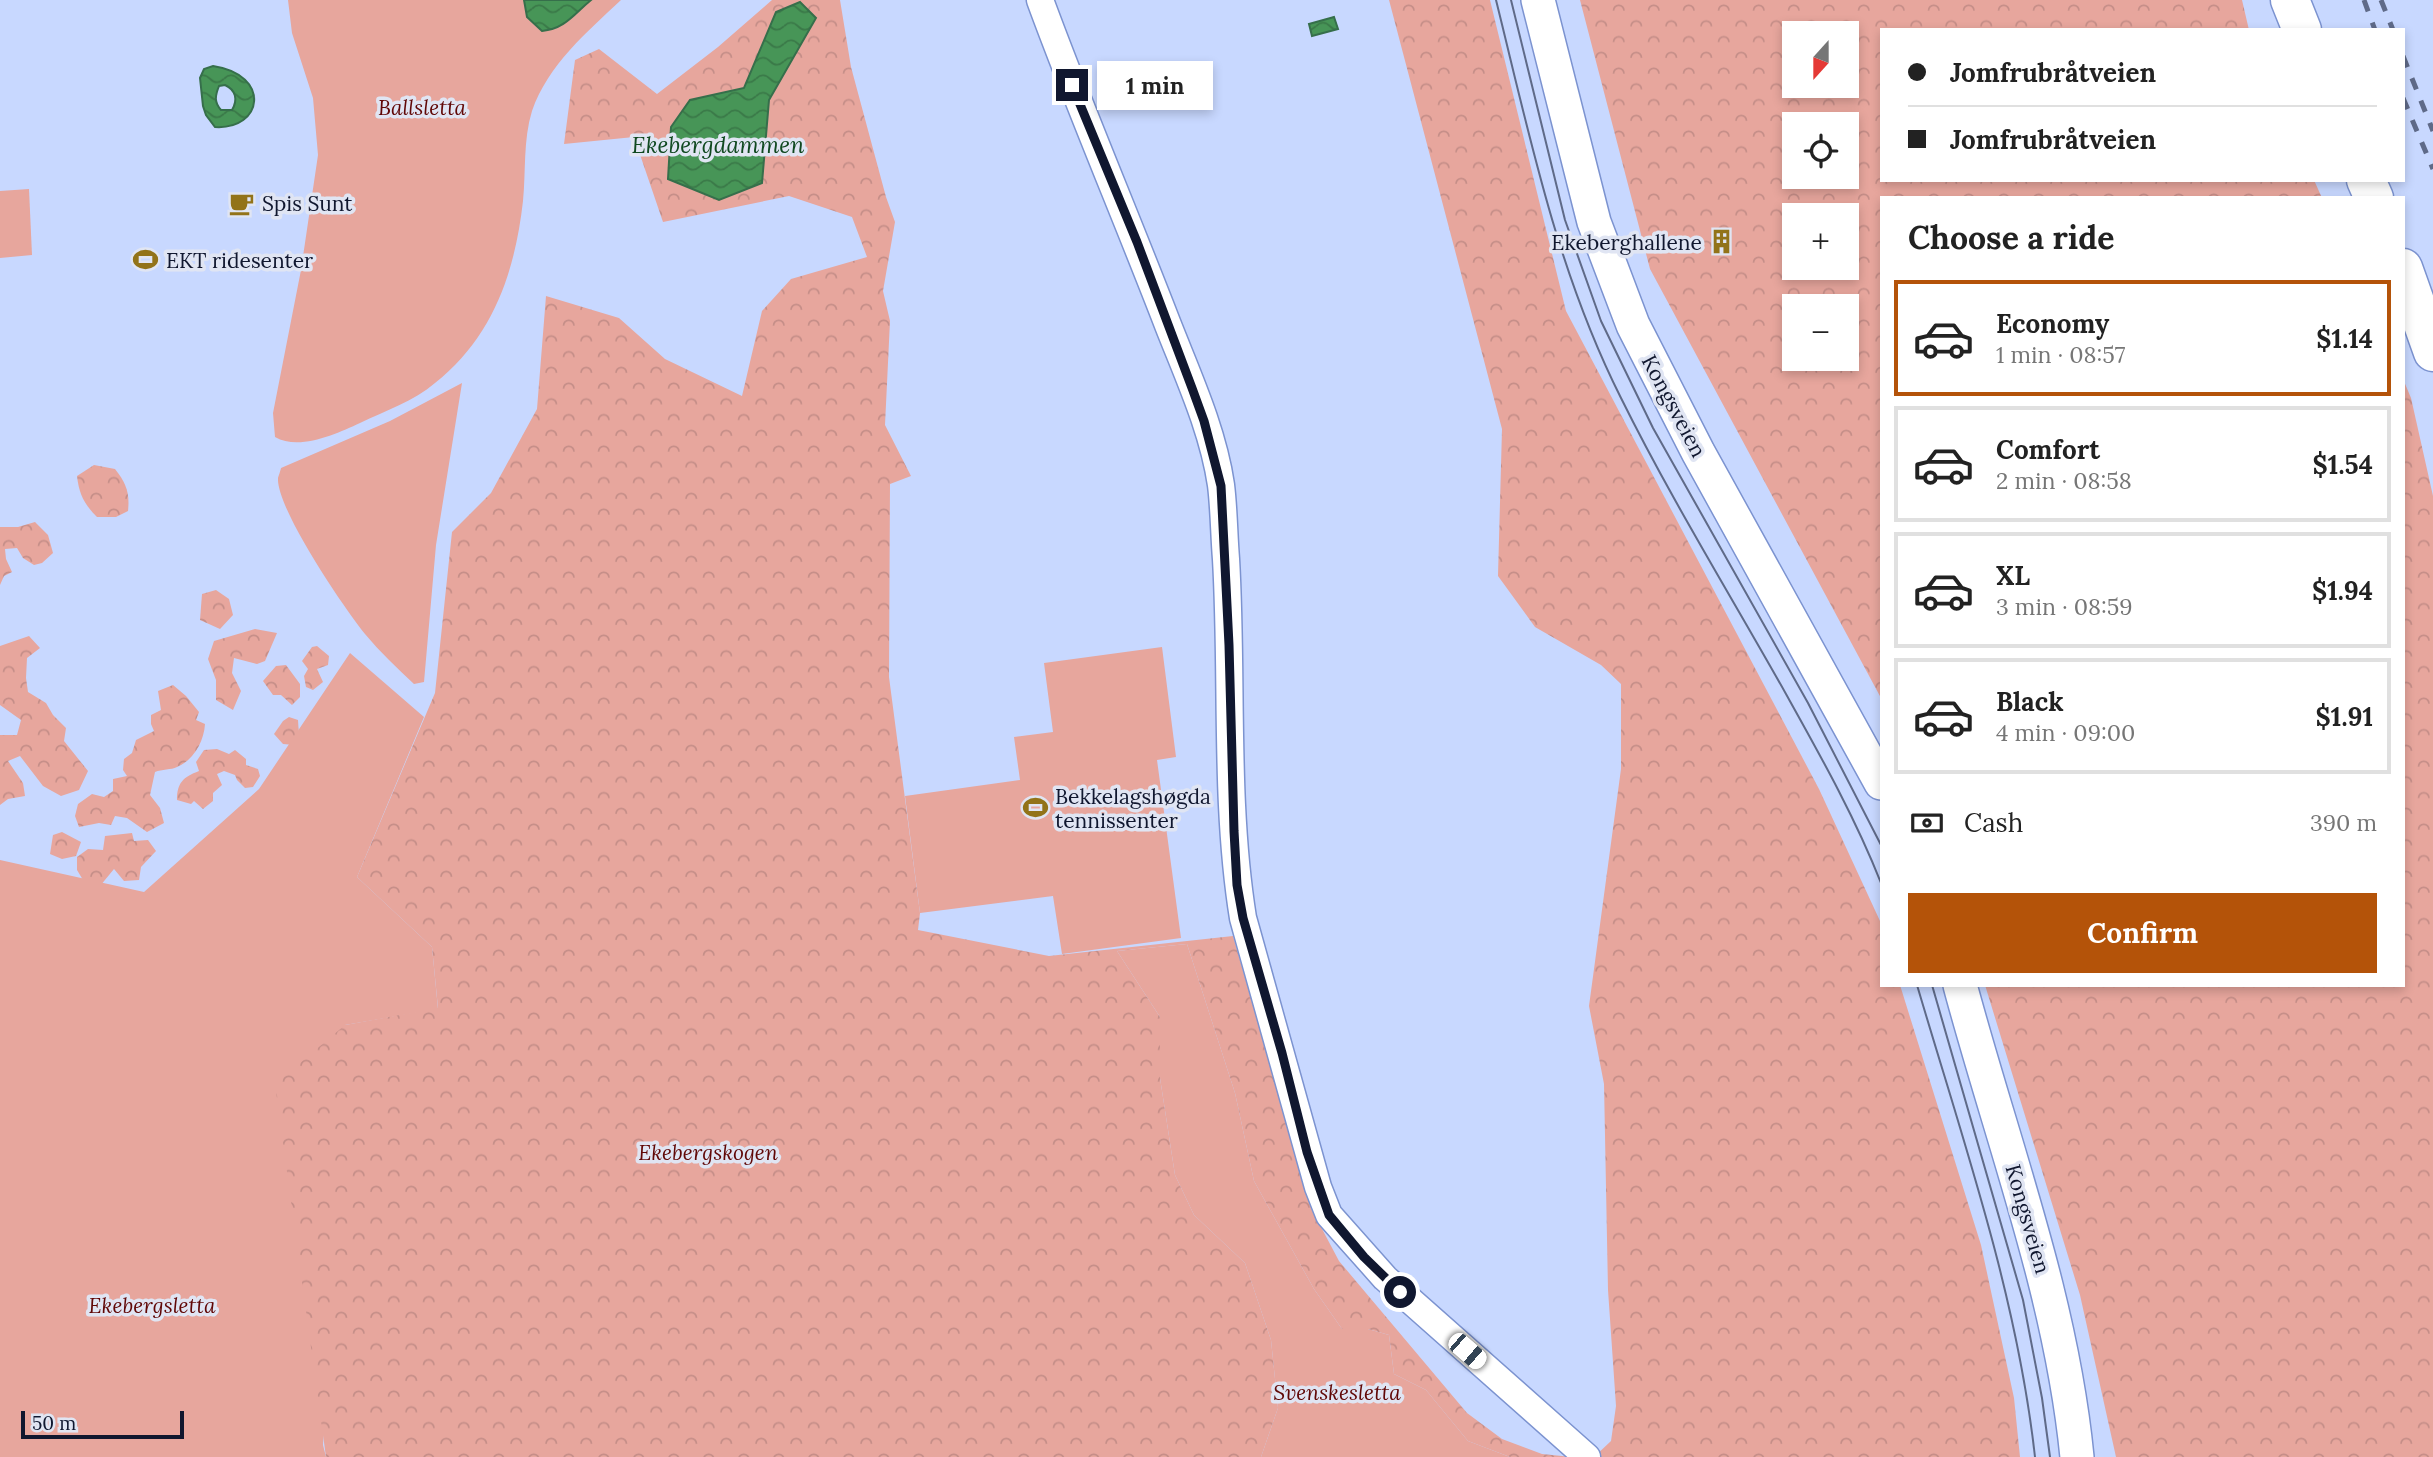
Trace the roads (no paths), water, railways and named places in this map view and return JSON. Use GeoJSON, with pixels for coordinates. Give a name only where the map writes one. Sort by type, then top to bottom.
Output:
{"type":"FeatureCollection","features":[{"type":"Feature","properties":{"kind":"highway"},"geometry":{"type":"LineString","coordinates":[[2290,0],[2301,28]]}},
{"type":"Feature","properties":{"kind":"highway"},"geometry":{"type":"LineString","coordinates":[[2405,274],[2433,352]]}},
{"type":"Feature","properties":{"kind":"main road","name":"Kongsveien"},"geometry":{"type":"LineString","coordinates":[[1538,0],[1594,222],[1633,325],[1679,417],[1880,781]]}},
{"type":"Feature","properties":{"kind":"main road","name":"Kongsveien"},"geometry":{"type":"LineString","coordinates":[[1961,987],[2048,1288],[2061,1345],[2077,1457]]}},
{"type":"Feature","properties":{"kind":"street"},"geometry":{"type":"LineString","coordinates":[[1040,0],[1175,342],[1204,421],[1217,466],[1221,486],[1227,577],[1237,885],[1243,918],[1318,1187],[1329,1215],[1342,1233],[1385,1278],[1587,1457]]}},
{"type":"Feature","properties":{"kind":"water"},"geometry":{"type":"Polygon","coordinates":[[[524,0],[591,0],[563,24],[542,31],[527,17],[524,0]]]}},
{"type":"Feature","properties":{"kind":"water","name":"Ekebergdammen"},"geometry":{"type":"Polygon","coordinates":[[[800,2],[816,18],[769,100],[762,183],[719,200],[668,179],[671,127],[690,100],[744,88],[776,12],[800,2]]]}},
{"type":"Feature","properties":{"kind":"water"},"geometry":{"type":"Polygon","coordinates":[[[1334,17],[1338,29],[1312,36],[1309,24],[1334,17]]]}},
{"type":"Feature","properties":{"kind":"water"},"geometry":{"type":"Polygon","coordinates":[[[213,66],[232,71],[245,80],[252,90],[254,101],[251,111],[243,120],[231,126],[215,127],[203,106],[200,78],[204,69],[213,66]],[[225,85],[219,86],[216,102],[221,110],[232,110],[235,96],[225,85]]]}},
{"type":"Feature","properties":{"kind":"tram line"},"geometry":{"type":"LineString","coordinates":[[1496,0],[1547,203],[1579,302],[1599,350],[1660,473],[1824,763],[1880,881]]}},
{"type":"Feature","properties":{"kind":"tram line"},"geometry":{"type":"LineString","coordinates":[[1511,0],[1565,220],[1601,321],[1653,428],[1808,703],[1880,843]]}},
{"type":"Feature","properties":{"kind":"tram line"},"geometry":{"type":"LineString","coordinates":[[1918,987],[1970,1160],[2002,1278],[2027,1397],[2035,1457]]}},
{"type":"Feature","properties":{"kind":"tram line"},"geometry":{"type":"LineString","coordinates":[[1933,987],[2023,1300],[2042,1398],[2050,1457]]}},
{"type":"Feature","properties":{"kind":"railway"},"geometry":{"type":"LineString","coordinates":[[2364,0],[2374,28]]}},
{"type":"Feature","properties":{"kind":"railway"},"geometry":{"type":"LineString","coordinates":[[2381,0],[2392,28]]}},
{"type":"Feature","properties":{"kind":"railway"},"geometry":{"type":"LineString","coordinates":[[2405,61],[2433,131]]}},
{"type":"Feature","properties":{"kind":"railway"},"geometry":{"type":"LineString","coordinates":[[2405,103],[2433,169]]}},
{"type":"Feature","properties":{"kind":"place","name":"Spis Sunt"},"geometry":{"type":"Point","coordinates":[242,203]}},
{"type":"Feature","properties":{"kind":"place","name":"Ekeberghallene"},"geometry":{"type":"Point","coordinates":[1722,242]}},
{"type":"Feature","properties":{"kind":"place","name":"EKT ridesenter"},"geometry":{"type":"Point","coordinates":[146,260]}},
{"type":"Feature","properties":{"kind":"place","name":"Bekkelagshøgda tennissenter"},"geometry":{"type":"Point","coordinates":[1035,808]}},
{"type":"Feature","properties":{"kind":"park label","name":"Ballsletta"},"geometry":{"type":"Point","coordinates":[422,107]}},
{"type":"Feature","properties":{"kind":"park label","name":"Ekebergskogen"},"geometry":{"type":"Point","coordinates":[708,1152]}},
{"type":"Feature","properties":{"kind":"park label","name":"Ekebergsletta"},"geometry":{"type":"Point","coordinates":[152,1305]}},
{"type":"Feature","properties":{"kind":"park label","name":"Svenskesletta"},"geometry":{"type":"Point","coordinates":[1337,1392]}}]}
